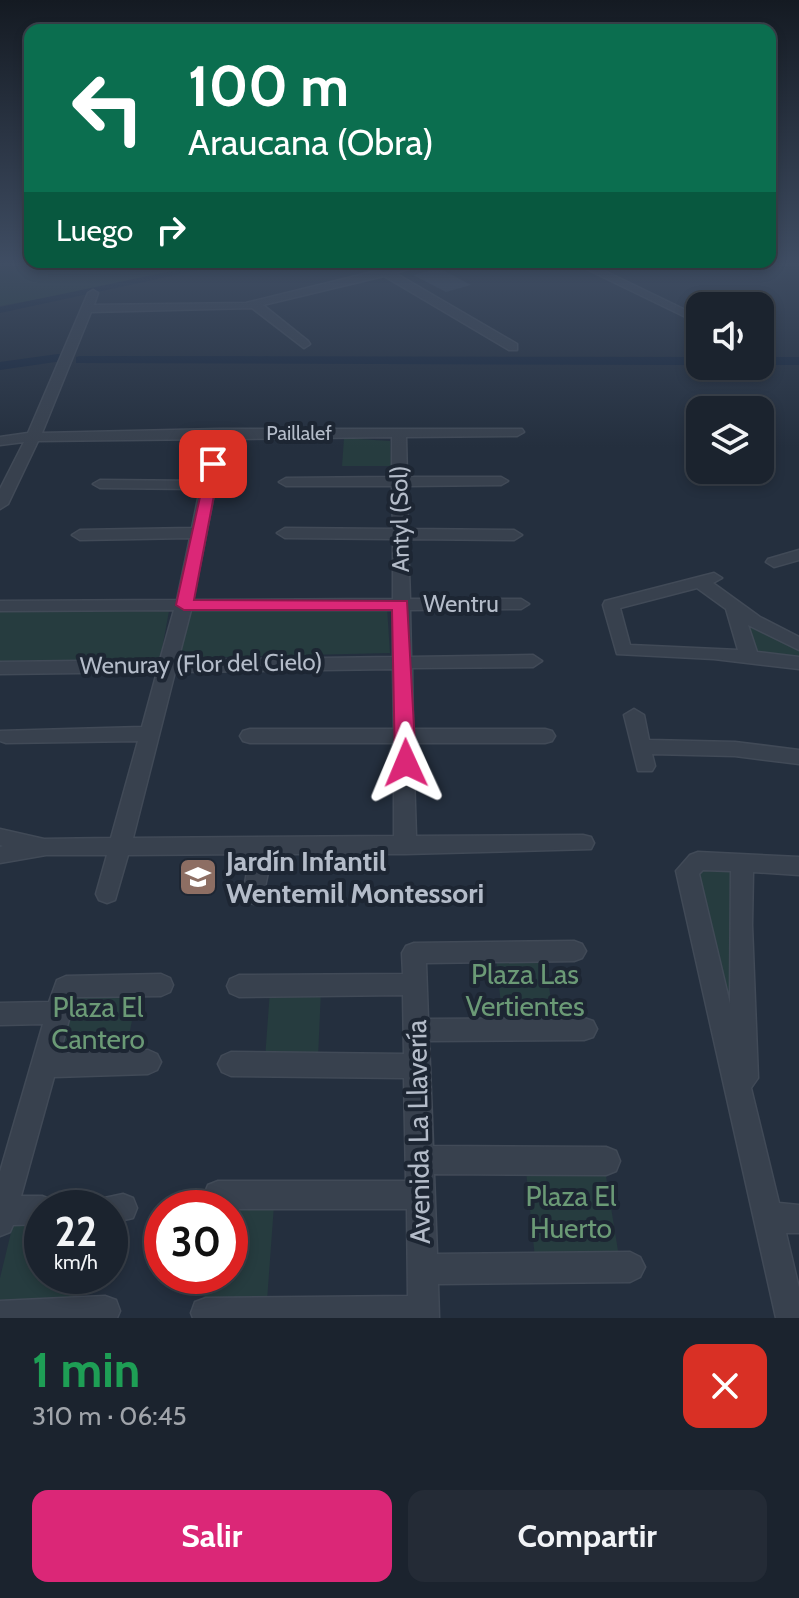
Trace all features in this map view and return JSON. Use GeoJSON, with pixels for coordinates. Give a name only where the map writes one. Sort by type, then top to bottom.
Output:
{"type":"FeatureCollection","features":[{"type":"Feature","properties":{"kind":"street"},"geometry":{"type":"LineString","coordinates":[[0,504],[33,437],[80,324]]}},
{"type":"Feature","properties":{"kind":"street"},"geometry":{"type":"LineString","coordinates":[[278,324],[304,344]]}},
{"type":"Feature","properties":{"kind":"street"},"geometry":{"type":"LineString","coordinates":[[473,324],[513,347]]}},
{"type":"Feature","properties":{"kind":"street","name":"Antyl (Sol)"},"geometry":{"type":"LineString","coordinates":[[399,432],[406,735],[405,846]]}},
{"type":"Feature","properties":{"kind":"street","name":"Paillalef"},"geometry":{"type":"LineString","coordinates":[[0,441],[33,437],[219,433],[517,432]]}},
{"type":"Feature","properties":{"kind":"street"},"geometry":{"type":"LineString","coordinates":[[107,894],[184,605],[219,433]]}},
{"type":"Feature","properties":{"kind":"street"},"geometry":{"type":"LineString","coordinates":[[286,482],[501,481]]}},
{"type":"Feature","properties":{"kind":"street"},"geometry":{"type":"LineString","coordinates":[[100,484],[209,485]]}},
{"type":"Feature","properties":{"kind":"street"},"geometry":{"type":"LineString","coordinates":[[80,535],[198,533]]}},
{"type":"Feature","properties":{"kind":"street"},"geometry":{"type":"LineString","coordinates":[[285,533],[514,535]]}},
{"type":"Feature","properties":{"kind":"street"},"geometry":{"type":"LineString","coordinates":[[774,562],[799,555]]}},
{"type":"Feature","properties":{"kind":"street"},"geometry":{"type":"LineString","coordinates":[[799,644],[734,608],[707,580],[611,605],[623,649],[749,656],[799,663]]}},
{"type":"Feature","properties":{"kind":"street","name":"Wentru"},"geometry":{"type":"LineString","coordinates":[[0,606],[521,604]]}},
{"type":"Feature","properties":{"kind":"street"},"geometry":{"type":"LineString","coordinates":[[734,608],[749,656]]}},
{"type":"Feature","properties":{"kind":"street","name":"Wenuray (Flor del Cielo)"},"geometry":{"type":"LineString","coordinates":[[0,668],[533,661]]}},
{"type":"Feature","properties":{"kind":"street"},"geometry":{"type":"LineString","coordinates":[[634,715],[643,757],[735,749],[799,757]]}},
{"type":"Feature","properties":{"kind":"street"},"geometry":{"type":"LineString","coordinates":[[6,736],[150,734]]}},
{"type":"Feature","properties":{"kind":"street"},"geometry":{"type":"LineString","coordinates":[[250,736],[545,736]]}},
{"type":"Feature","properties":{"kind":"street"},"geometry":{"type":"LineString","coordinates":[[0,837],[46,847]]}},
{"type":"Feature","properties":{"kind":"street"},"geometry":{"type":"LineString","coordinates":[[0,855],[46,847],[262,848],[583,843]]}},
{"type":"Feature","properties":{"kind":"street"},"geometry":{"type":"LineString","coordinates":[[254,895],[262,848]]}},
{"type":"Feature","properties":{"kind":"street"},"geometry":{"type":"LineString","coordinates":[[791,1318],[687,871],[698,861],[799,866]]}},
{"type":"Feature","properties":{"kind":"street"},"geometry":{"type":"LineString","coordinates":[[742,862],[741,1017],[749,1132]]}},
{"type":"Feature","properties":{"kind":"street","name":"Avenida La Llavería"},"geometry":{"type":"LineString","coordinates":[[421,1316],[414,953],[574,951]]}},
{"type":"Feature","properties":{"kind":"street"},"geometry":{"type":"LineString","coordinates":[[239,986],[415,984]]}},
{"type":"Feature","properties":{"kind":"street"},"geometry":{"type":"LineString","coordinates":[[24,1213],[1,1217],[66,987],[161,985]]}},
{"type":"Feature","properties":{"kind":"street"},"geometry":{"type":"LineString","coordinates":[[0,1014],[58,1013]]}},
{"type":"Feature","properties":{"kind":"street"},"geometry":{"type":"LineString","coordinates":[[416,1030],[584,1029]]}},
{"type":"Feature","properties":{"kind":"street"},"geometry":{"type":"LineString","coordinates":[[45,1065],[148,1062]]}},
{"type":"Feature","properties":{"kind":"street"},"geometry":{"type":"LineString","coordinates":[[231,1064],[416,1066]]}},
{"type":"Feature","properties":{"kind":"street"},"geometry":{"type":"LineString","coordinates":[[418,1160],[606,1161]]}},
{"type":"Feature","properties":{"kind":"street"},"geometry":{"type":"LineString","coordinates":[[248,1195],[419,1195]]}},
{"type":"Feature","properties":{"kind":"street"},"geometry":{"type":"LineString","coordinates":[[768,1217],[799,1219]]}},
{"type":"Feature","properties":{"kind":"street"},"geometry":{"type":"LineString","coordinates":[[421,1269],[630,1267]]}},
{"type":"Feature","properties":{"kind":"street"},"geometry":{"type":"LineString","coordinates":[[0,1316],[105,1311]]}},
{"type":"Feature","properties":{"kind":"street"},"geometry":{"type":"LineString","coordinates":[[206,1313],[421,1316]]}},
{"type":"Feature","properties":{"kind":"green space"},"geometry":{"type":"Polygon","coordinates":[[[344,438],[390,441],[391,466],[342,466],[344,438]]]}},
{"type":"Feature","properties":{"kind":"green space"},"geometry":{"type":"Polygon","coordinates":[[[387,607],[390,653],[180,658],[191,608],[387,607]]]}},
{"type":"Feature","properties":{"kind":"green space"},"geometry":{"type":"Polygon","coordinates":[[[169,611],[160,660],[0,661],[0,612],[169,611]]]}},
{"type":"Feature","properties":{"kind":"green space"},"geometry":{"type":"Polygon","coordinates":[[[746,623],[799,650],[799,659],[755,652],[746,623]]]}},
{"type":"Feature","properties":{"kind":"green space"},"geometry":{"type":"Polygon","coordinates":[[[737,866],[735,1036],[694,874],[698,869],[737,866]]]}},
{"type":"Feature","properties":{"kind":"green space","name":"Plaza Las Vertientes"},"geometry":{"type":"Polygon","coordinates":[[[496,958],[545,958],[554,1022],[503,1023],[496,958]]]}},
{"type":"Feature","properties":{"kind":"green space","name":"Plaza El Cantero"},"geometry":{"type":"Polygon","coordinates":[[[138,990],[125,1056],[57,1057],[73,991],[138,990]]]}},
{"type":"Feature","properties":{"kind":"green space"},"geometry":{"type":"Polygon","coordinates":[[[270,990],[321,990],[318,1058],[265,1059],[270,990]]]}},
{"type":"Feature","properties":{"kind":"green space","name":"Plaza El Huerto"},"geometry":{"type":"Polygon","coordinates":[[[605,1170],[619,1257],[535,1258],[526,1171],[605,1170]]]}},
{"type":"Feature","properties":{"kind":"green space"},"geometry":{"type":"Polygon","coordinates":[[[248,1205],[274,1205],[267,1301],[203,1302],[204,1294],[248,1294],[248,1205]]]}},
{"type":"Feature","properties":{"kind":"green space"},"geometry":{"type":"Polygon","coordinates":[[[15,1216],[24,1216],[24,1294],[75,1294],[73,1306],[0,1307],[0,1278],[15,1216]]]}},
{"type":"Feature","properties":{"kind":"waterway"},"geometry":{"type":"LineString","coordinates":[[0,366],[58,358]]}},
{"type":"Feature","properties":{"kind":"waterway"},"geometry":{"type":"LineString","coordinates":[[80,360],[686,361]]}},
{"type":"Feature","properties":{"kind":"waterway"},"geometry":{"type":"LineString","coordinates":[[774,361],[799,361]]}},
{"type":"Feature","properties":{"kind":"place","name":"Jardín Infantil Wentemil Montessori"},"geometry":{"type":"Point","coordinates":[198,877]}},
{"type":"Feature","properties":{"kind":"route"},"geometry":{"type":"LineString","coordinates":[[213,464],[184,605],[401,605],[406,763]]}}]}
